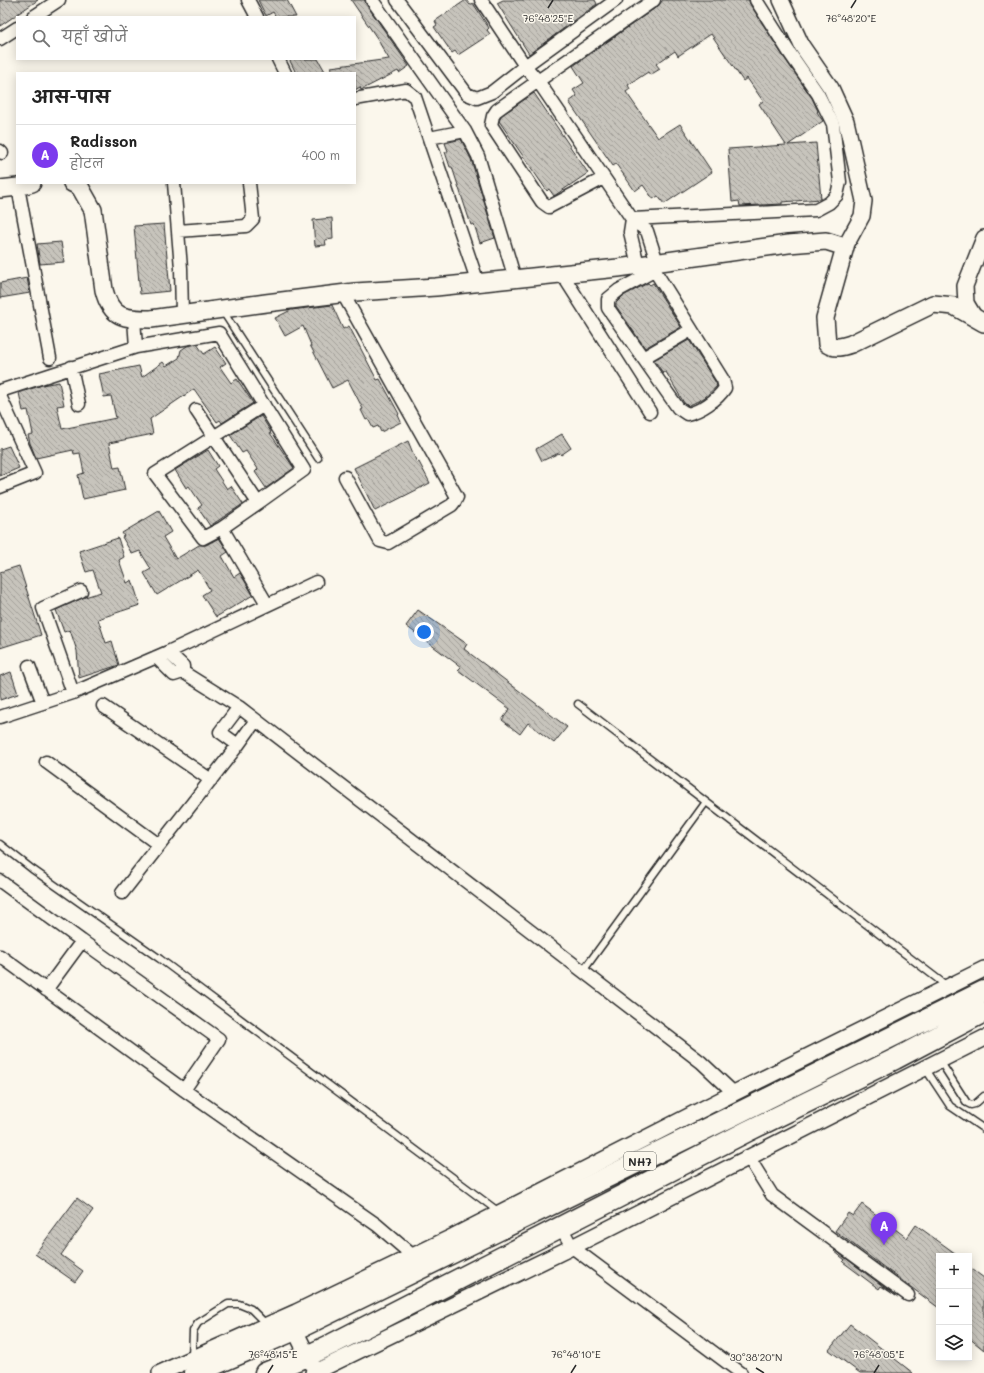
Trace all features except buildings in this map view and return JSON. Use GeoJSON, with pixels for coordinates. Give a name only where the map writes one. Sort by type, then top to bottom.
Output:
{"type":"FeatureCollection","features":[{"type":"Feature","properties":{"kind":"highway","name":"NH7"},"geometry":{"type":"LineString","coordinates":[[194,1366],[732,1116],[984,991]]}},
{"type":"Feature","properties":{"kind":"highway","name":"NH7"},"geometry":{"type":"LineString","coordinates":[[265,1373],[313,1368],[561,1226],[748,1131],[895,1059],[984,1012]]}},
{"type":"Feature","properties":{"kind":"main road"},"geometry":{"type":"LineString","coordinates":[[74,184],[80,187],[93,210],[104,290],[107,300],[111,308],[117,314],[125,318],[151,319],[343,294],[478,283],[650,265],[780,245],[826,240],[845,247],[825,318],[827,344],[830,346],[840,347],[851,344],[933,304],[954,306],[979,320]]}},
{"type":"Feature","properties":{"kind":"main road"},"geometry":{"type":"LineString","coordinates":[[0,189],[25,185]]}},
{"type":"Feature","properties":{"kind":"street"},"geometry":{"type":"LineString","coordinates":[[35,16],[59,0]]}},
{"type":"Feature","properties":{"kind":"street"},"geometry":{"type":"LineString","coordinates":[[248,0],[256,16]]}},
{"type":"Feature","properties":{"kind":"street"},"geometry":{"type":"LineString","coordinates":[[372,0],[464,131],[478,156],[515,279]]}},
{"type":"Feature","properties":{"kind":"street"},"geometry":{"type":"LineString","coordinates":[[397,0],[466,94],[477,98],[492,92],[525,66],[616,0]]}},
{"type":"Feature","properties":{"kind":"street"},"geometry":{"type":"LineString","coordinates":[[481,0],[525,66],[538,81],[632,219],[647,231],[650,265]]}},
{"type":"Feature","properties":{"kind":"street"},"geometry":{"type":"LineString","coordinates":[[604,178],[556,205],[549,207],[542,202],[491,125],[493,116],[497,110],[654,0]]}},
{"type":"Feature","properties":{"kind":"street"},"geometry":{"type":"LineString","coordinates":[[632,219],[816,210],[829,203],[837,194],[840,182],[833,124],[818,94],[756,0]]}},
{"type":"Feature","properties":{"kind":"street"},"geometry":{"type":"LineString","coordinates":[[781,0],[802,46],[831,88],[846,121],[864,201],[862,216],[845,247]]}},
{"type":"Feature","properties":{"kind":"street"},"geometry":{"type":"LineString","coordinates":[[0,39],[16,29]]}},
{"type":"Feature","properties":{"kind":"street"},"geometry":{"type":"LineString","coordinates":[[278,60],[284,72]]}},
{"type":"Feature","properties":{"kind":"street"},"geometry":{"type":"LineString","coordinates":[[356,99],[393,91],[406,90],[415,97],[478,283]]}},
{"type":"Feature","properties":{"kind":"street"},"geometry":{"type":"LineString","coordinates":[[429,138],[464,131]]}},
{"type":"Feature","properties":{"kind":"street"},"geometry":{"type":"LineString","coordinates":[[174,184],[181,268],[182,314]]}},
{"type":"Feature","properties":{"kind":"street"},"geometry":{"type":"LineString","coordinates":[[178,231],[246,226],[253,219],[249,184]]}},
{"type":"Feature","properties":{"kind":"street"},"geometry":{"type":"LineString","coordinates":[[25,185],[50,358]]}},
{"type":"Feature","properties":{"kind":"street"},"geometry":{"type":"LineString","coordinates":[[632,219],[630,232],[723,380],[725,388],[720,395],[695,412],[687,414],[678,408],[608,308],[608,299],[650,265]]}},
{"type":"Feature","properties":{"kind":"street"},"geometry":{"type":"LineString","coordinates":[[979,320],[966,303],[965,286],[984,238]]}},
{"type":"Feature","properties":{"kind":"street"},"geometry":{"type":"LineString","coordinates":[[562,274],[650,412]]}},
{"type":"Feature","properties":{"kind":"street"},"geometry":{"type":"LineString","coordinates":[[343,294],[457,497],[452,505],[388,543],[380,541],[345,477]]}},
{"type":"Feature","properties":{"kind":"street"},"geometry":{"type":"LineString","coordinates":[[134,319],[136,347]]}},
{"type":"Feature","properties":{"kind":"street"},"geometry":{"type":"LineString","coordinates":[[643,358],[691,330]]}},
{"type":"Feature","properties":{"kind":"street"},"geometry":{"type":"LineString","coordinates":[[0,391],[136,347],[219,333],[304,470],[222,528],[203,538],[155,474],[264,406]]}},
{"type":"Feature","properties":{"kind":"street"},"geometry":{"type":"LineString","coordinates":[[71,368],[79,404]]}},
{"type":"Feature","properties":{"kind":"street"},"geometry":{"type":"LineString","coordinates":[[0,396],[35,473],[0,487]]}},
{"type":"Feature","properties":{"kind":"street"},"geometry":{"type":"LineString","coordinates":[[196,410],[258,503]]}},
{"type":"Feature","properties":{"kind":"street"},"geometry":{"type":"LineString","coordinates":[[222,528],[268,604]]}},
{"type":"Feature","properties":{"kind":"street"},"geometry":{"type":"LineString","coordinates":[[0,717],[73,693],[168,652],[316,582]]}},
{"type":"Feature","properties":{"kind":"street"},"geometry":{"type":"LineString","coordinates":[[73,693],[43,608],[81,591]]}},
{"type":"Feature","properties":{"kind":"street"},"geometry":{"type":"LineString","coordinates":[[168,652],[184,666],[183,672]]}},
{"type":"Feature","properties":{"kind":"street"},"geometry":{"type":"LineString","coordinates":[[156,657],[174,675],[183,672]]}},
{"type":"Feature","properties":{"kind":"street"},"geometry":{"type":"LineString","coordinates":[[29,666],[43,703]]}},
{"type":"Feature","properties":{"kind":"street"},"geometry":{"type":"LineString","coordinates":[[183,672],[239,707],[701,1062],[734,1093]]}},
{"type":"Feature","properties":{"kind":"street"},"geometry":{"type":"LineString","coordinates":[[103,706],[211,780]]}},
{"type":"Feature","properties":{"kind":"street"},"geometry":{"type":"LineString","coordinates":[[238,745],[220,732],[239,707]]}},
{"type":"Feature","properties":{"kind":"street"},"geometry":{"type":"LineString","coordinates":[[122,893],[256,720]]}},
{"type":"Feature","properties":{"kind":"street"},"geometry":{"type":"LineString","coordinates":[[46,762],[159,846]]}},
{"type":"Feature","properties":{"kind":"street"},"geometry":{"type":"LineString","coordinates":[[0,881],[218,1039],[184,1090]]}},
{"type":"Feature","properties":{"kind":"street"},"geometry":{"type":"LineString","coordinates":[[46,990],[82,941]]}},
{"type":"Feature","properties":{"kind":"street"},"geometry":{"type":"LineString","coordinates":[[0,956],[184,1090],[376,1225],[412,1255]]}},
{"type":"Feature","properties":{"kind":"street"},"geometry":{"type":"LineString","coordinates":[[160,1373],[194,1366],[267,1324],[291,1322],[412,1255],[454,1236],[734,1093],[984,970]]}},
{"type":"Feature","properties":{"kind":"street"},"geometry":{"type":"LineString","coordinates":[[291,1322],[313,1368],[572,1247],[984,1038]]}},
{"type":"Feature","properties":{"kind":"street"},"geometry":{"type":"LineString","coordinates":[[749,1158],[772,1195],[908,1295]]}},
{"type":"Feature","properties":{"kind":"street"},"geometry":{"type":"LineString","coordinates":[[561,1226],[572,1247],[741,1373]]}},
{"type":"Feature","properties":{"kind":"lane"},"geometry":{"type":"LineString","coordinates":[[221,309],[318,458]]}},
{"type":"Feature","properties":{"kind":"lane"},"geometry":{"type":"LineString","coordinates":[[578,704],[948,987]]}},
{"type":"Feature","properties":{"kind":"lane"},"geometry":{"type":"LineString","coordinates":[[583,971],[706,802]]}},
{"type":"Feature","properties":{"kind":"lane"},"geometry":{"type":"LineString","coordinates":[[0,844],[32,869],[160,959],[500,1212]]}},
{"type":"Feature","properties":{"kind":"lane"},"geometry":{"type":"LineString","coordinates":[[940,1060],[967,1103],[971,1105],[975,1104],[984,1096]]}},
{"type":"Feature","properties":{"kind":"lane"},"geometry":{"type":"LineString","coordinates":[[925,1068],[950,1106],[984,1129]]}},
{"type":"Feature","properties":{"kind":"lane"},"geometry":{"type":"LineString","coordinates":[[194,1366],[193,1331],[198,1322],[228,1304],[239,1304],[251,1309],[267,1324]]}},
{"type":"Feature","properties":{"kind":"place","name":"Radisson"},"geometry":{"type":"Point","coordinates":[884,1245]}}]}
